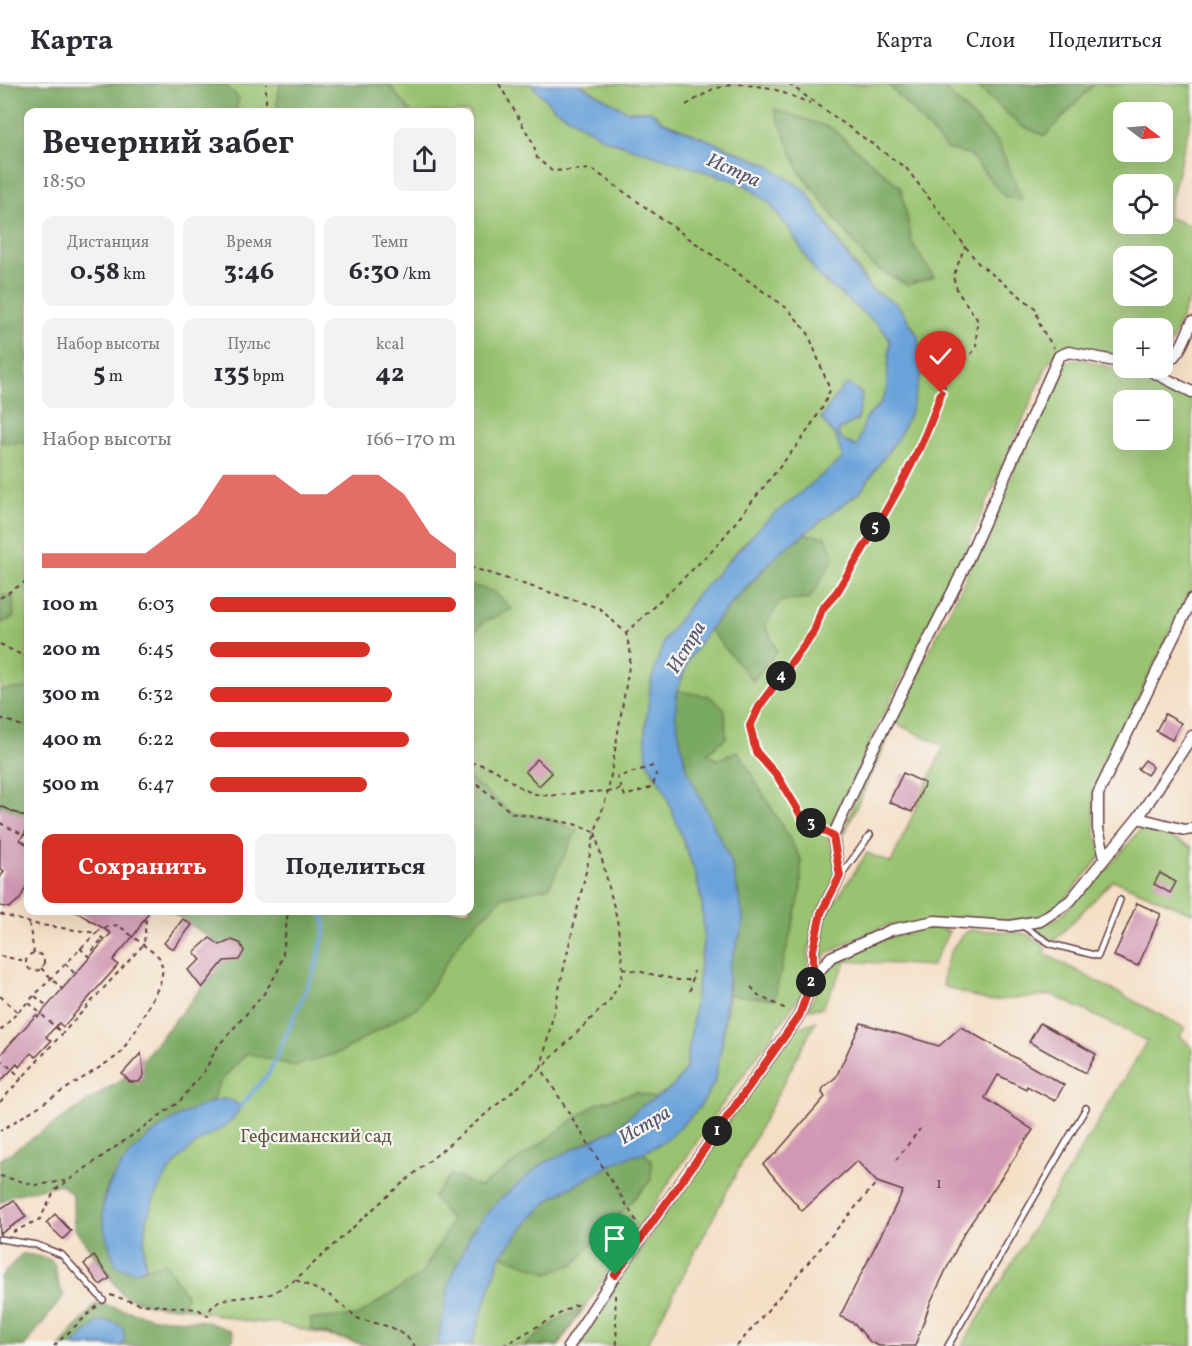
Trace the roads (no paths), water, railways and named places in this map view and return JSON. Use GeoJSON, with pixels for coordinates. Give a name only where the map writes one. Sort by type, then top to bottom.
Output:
{"type":"FeatureCollection","features":[{"type":"Feature","properties":{"kind":"street"},"geometry":{"type":"LineString","coordinates":[[1173,357],[1180,349],[1192,322]]}},
{"type":"Feature","properties":{"kind":"street"},"geometry":{"type":"LineString","coordinates":[[569,1346],[593,1306],[799,1016],[813,978],[813,950],[821,913],[840,876],[833,836],[873,749],[958,581],[1059,356],[1069,352],[1113,361]]}},
{"type":"Feature","properties":{"kind":"street"},"geometry":{"type":"LineString","coordinates":[[1163,378],[1192,392]]}},
{"type":"Feature","properties":{"kind":"street"},"geometry":{"type":"LineString","coordinates":[[1106,857],[1098,829],[1098,794],[1192,599]]}},
{"type":"Feature","properties":{"kind":"street"},"geometry":{"type":"LineString","coordinates":[[813,978],[831,957],[891,930],[935,921],[1010,926],[1040,921],[1070,901],[1138,819],[1192,736]]}},
{"type":"Feature","properties":{"kind":"street"},"geometry":{"type":"LineString","coordinates":[[1138,819],[1185,830],[1192,828]]}},
{"type":"Feature","properties":{"kind":"lane"},"geometry":{"type":"LineString","coordinates":[[840,876],[870,836]]}},
{"type":"Feature","properties":{"kind":"lane"},"geometry":{"type":"LineString","coordinates":[[1020,924],[1051,944],[1098,956],[1120,900]]}},
{"type":"Feature","properties":{"kind":"lane"},"geometry":{"type":"LineString","coordinates":[[948,1346],[1086,1108]]}},
{"type":"Feature","properties":{"kind":"lane"},"geometry":{"type":"LineString","coordinates":[[1,1238],[37,1245],[62,1255],[103,1300]]}},
{"type":"Feature","properties":{"kind":"water","name":"Истра"},"geometry":{"type":"Polygon","coordinates":[[[531,84],[579,84],[627,111],[650,111],[662,121],[766,164],[807,192],[870,289],[897,304],[907,318],[918,336],[921,374],[911,411],[900,434],[861,491],[780,552],[734,600],[709,629],[689,659],[677,691],[675,714],[686,768],[731,862],[743,915],[742,929],[729,967],[722,1044],[714,1083],[700,1107],[667,1140],[643,1153],[620,1160],[553,1197],[530,1219],[501,1255],[471,1346],[437,1346],[450,1281],[472,1231],[498,1201],[541,1165],[615,1129],[639,1108],[673,1087],[686,1069],[704,936],[702,903],[696,875],[664,789],[647,761],[645,730],[651,682],[664,640],[695,597],[765,522],[843,458],[836,437],[821,418],[842,388],[848,384],[862,394],[858,419],[839,430],[838,434],[843,441],[857,447],[866,418],[881,403],[887,388],[890,340],[882,328],[817,275],[788,227],[769,203],[744,184],[604,139],[554,108],[531,84]]]}},
{"type":"Feature","properties":{"kind":"water"},"geometry":{"type":"Polygon","coordinates":[[[224,1099],[235,1102],[240,1107],[233,1119],[188,1150],[165,1179],[156,1195],[145,1230],[146,1267],[134,1272],[116,1266],[106,1237],[103,1208],[108,1189],[118,1170],[131,1153],[166,1124],[205,1104],[224,1099]]]}},
{"type":"Feature","properties":{"kind":"water"},"geometry":{"type":"Polygon","coordinates":[[[99,1321],[114,1322],[123,1328],[125,1341],[121,1346],[72,1346],[99,1321]]]}},
{"type":"Feature","properties":{"kind":"waterway"},"geometry":{"type":"LineString","coordinates":[[240,1107],[269,1073],[316,967],[325,930],[324,915]]}},
{"type":"Feature","properties":{"kind":"park label","name":"Гефсиманский сад"},"geometry":{"type":"Point","coordinates":[316,1137]}}]}
